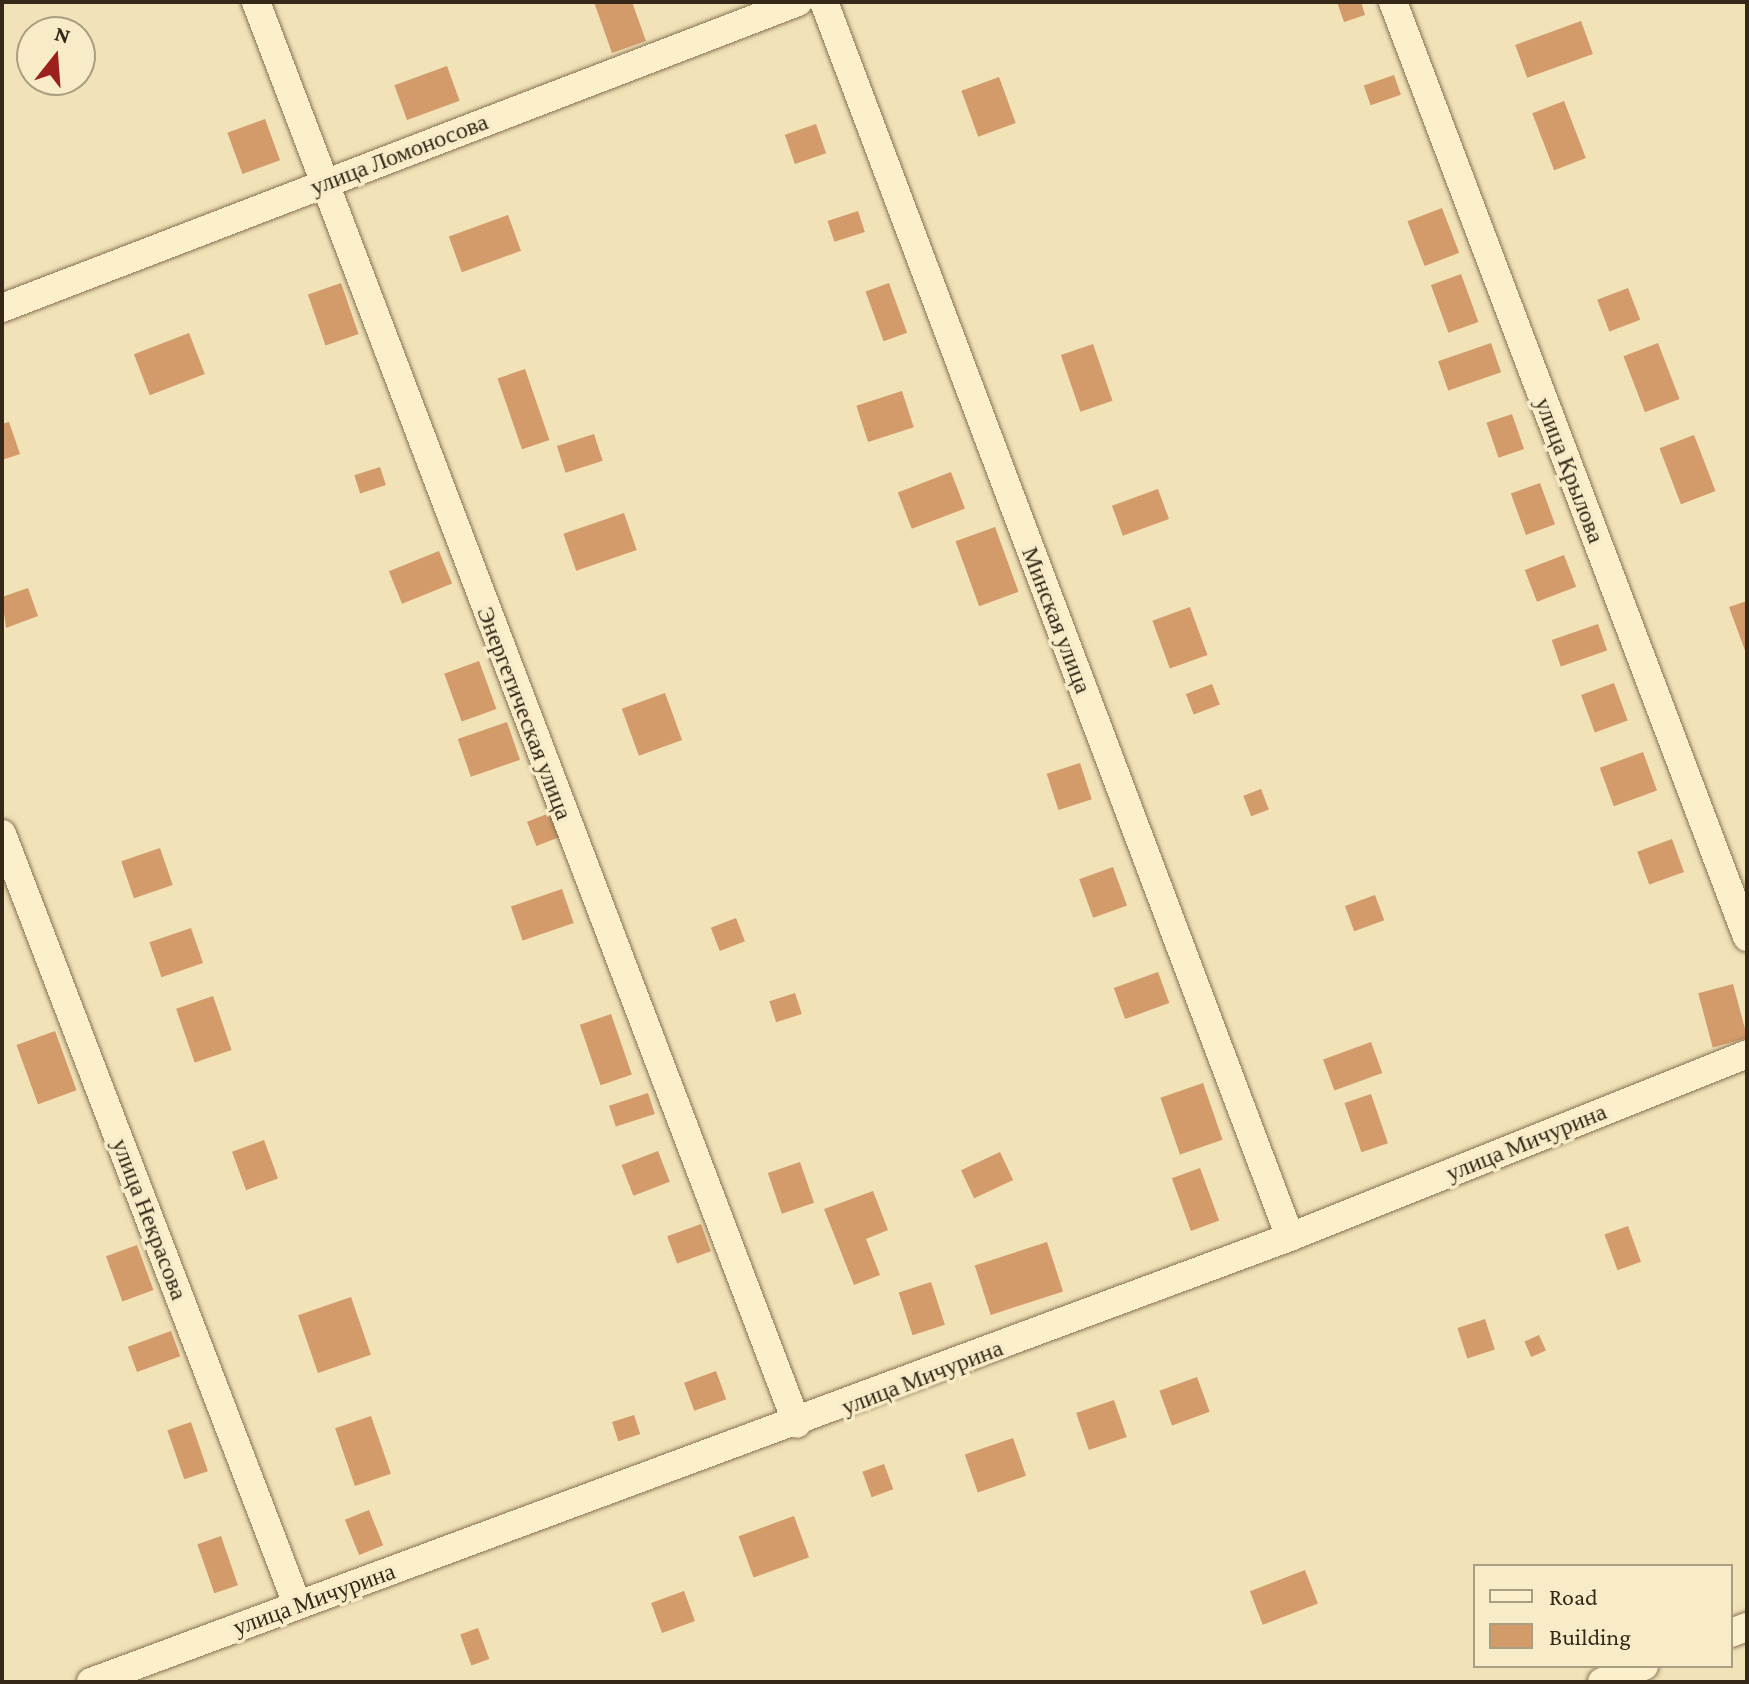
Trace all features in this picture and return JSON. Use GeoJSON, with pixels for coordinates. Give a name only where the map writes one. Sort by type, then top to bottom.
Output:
{"type":"FeatureCollection","features":[{"type":"Feature","properties":{"kind":"street","name":"Энергетическая улица"},"geometry":{"type":"LineString","coordinates":[[256,2],[797,1424]]}},
{"type":"Feature","properties":{"kind":"street","name":"улица Ломоносова"},"geometry":{"type":"LineString","coordinates":[[2,308],[798,2]]}},
{"type":"Feature","properties":{"kind":"street","name":"Минская улица"},"geometry":{"type":"LineString","coordinates":[[824,2],[1290,1237]]}},
{"type":"Feature","properties":{"kind":"street","name":"улица Крылова"},"geometry":{"type":"LineString","coordinates":[[1393,2],[1747,937]]}},
{"type":"Feature","properties":{"kind":"street","name":"улица Некрасова"},"geometry":{"type":"LineString","coordinates":[[2,834],[297,1604]]}},
{"type":"Feature","properties":{"kind":"street","name":"улица Мичурина"},"geometry":{"type":"LineString","coordinates":[[91,1682],[297,1604],[797,1424],[1290,1237],[1747,1054]]}},
{"type":"Feature","properties":{"kind":"street"},"geometry":{"type":"LineString","coordinates":[[1602,1682],[1639,1668]]}},
{"type":"Feature","properties":{"kind":"building"},"geometry":{"type":"Polygon","coordinates":[[[594,2],[632,2],[646,41],[612,53],[594,2]]]}},
{"type":"Feature","properties":{"kind":"building"},"geometry":{"type":"Polygon","coordinates":[[[1337,2],[1361,2],[1365,15],[1344,22],[1337,2]]]}},
{"type":"Feature","properties":{"kind":"building"},"geometry":{"type":"Polygon","coordinates":[[[1581,21],[1593,54],[1527,78],[1515,45],[1581,21]]]}},
{"type":"Feature","properties":{"kind":"building"},"geometry":{"type":"Polygon","coordinates":[[[447,66],[460,101],[407,120],[394,85],[447,66]]]}},
{"type":"Feature","properties":{"kind":"building"},"geometry":{"type":"Polygon","coordinates":[[[1394,75],[1401,95],[1371,105],[1364,85],[1394,75]]]}},
{"type":"Feature","properties":{"kind":"building"},"geometry":{"type":"Polygon","coordinates":[[[999,77],[1016,123],[978,137],[961,91],[999,77]]]}},
{"type":"Feature","properties":{"kind":"building"},"geometry":{"type":"Polygon","coordinates":[[[1564,101],[1586,158],[1554,170],[1532,113],[1564,101]]]}},
{"type":"Feature","properties":{"kind":"building"},"geometry":{"type":"Polygon","coordinates":[[[265,119],[280,160],[242,174],[227,133],[265,119]]]}},
{"type":"Feature","properties":{"kind":"building"},"geometry":{"type":"Polygon","coordinates":[[[816,124],[826,153],[795,164],[785,135],[816,124]]]}},
{"type":"Feature","properties":{"kind":"building"},"geometry":{"type":"Polygon","coordinates":[[[1442,208],[1459,253],[1425,266],[1407,221],[1442,208]]]}},
{"type":"Feature","properties":{"kind":"building"},"geometry":{"type":"Polygon","coordinates":[[[858,211],[865,232],[834,242],[828,221],[858,211]]]}},
{"type":"Feature","properties":{"kind":"building"},"geometry":{"type":"Polygon","coordinates":[[[508,215],[521,251],[462,272],[449,237],[508,215]]]}},
{"type":"Feature","properties":{"kind":"building"},"geometry":{"type":"Polygon","coordinates":[[[1461,274],[1478,322],[1448,333],[1431,285],[1461,274]]]}},
{"type":"Feature","properties":{"kind":"building"},"geometry":{"type":"Polygon","coordinates":[[[341,283],[359,334],[325,345],[308,294],[341,283]]]}},
{"type":"Feature","properties":{"kind":"building"},"geometry":{"type":"Polygon","coordinates":[[[889,283],[907,333],[884,341],[866,292],[889,283]]]}},
{"type":"Feature","properties":{"kind":"building"},"geometry":{"type":"Polygon","coordinates":[[[1628,288],[1640,320],[1609,332],[1597,300],[1628,288]]]}},
{"type":"Feature","properties":{"kind":"building"},"geometry":{"type":"Polygon","coordinates":[[[189,333],[205,374],[150,395],[134,354],[189,333]]]}},
{"type":"Feature","properties":{"kind":"building"},"geometry":{"type":"Polygon","coordinates":[[[1491,343],[1501,372],[1448,391],[1438,361],[1491,343]]]}},
{"type":"Feature","properties":{"kind":"building"},"geometry":{"type":"Polygon","coordinates":[[[1658,343],[1680,399],[1645,412],[1623,356],[1658,343]]]}},
{"type":"Feature","properties":{"kind":"building"},"geometry":{"type":"Polygon","coordinates":[[[1093,344],[1113,401],[1080,412],[1061,355],[1093,344]]]}},
{"type":"Feature","properties":{"kind":"building"},"geometry":{"type":"Polygon","coordinates":[[[525,369],[549,440],[522,449],[498,378],[525,369]]]}},
{"type":"Feature","properties":{"kind":"building"},"geometry":{"type":"Polygon","coordinates":[[[902,391],[914,427],[868,442],[856,406],[902,391]]]}},
{"type":"Feature","properties":{"kind":"building"},"geometry":{"type":"Polygon","coordinates":[[[1512,414],[1524,449],[1499,458],[1486,423],[1512,414]]]}},
{"type":"Feature","properties":{"kind":"building"},"geometry":{"type":"Polygon","coordinates":[[[9,422],[20,454],[2,460],[2,424],[9,422]]]}},
{"type":"Feature","properties":{"kind":"building"},"geometry":{"type":"Polygon","coordinates":[[[594,434],[603,461],[566,473],[557,446],[594,434]]]}},
{"type":"Feature","properties":{"kind":"building"},"geometry":{"type":"Polygon","coordinates":[[[1694,435],[1716,491],[1681,504],[1659,448],[1694,435]]]}},
{"type":"Feature","properties":{"kind":"building"},"geometry":{"type":"Polygon","coordinates":[[[380,467],[386,485],[360,493],[354,475],[380,467]]]}},
{"type":"Feature","properties":{"kind":"building"},"geometry":{"type":"Polygon","coordinates":[[[951,472],[965,508],[912,529],[898,492],[951,472]]]}},
{"type":"Feature","properties":{"kind":"building"},"geometry":{"type":"Polygon","coordinates":[[[1540,483],[1555,524],[1526,535],[1511,494],[1540,483]]]}},
{"type":"Feature","properties":{"kind":"building"},"geometry":{"type":"Polygon","coordinates":[[[1158,489],[1169,519],[1123,536],[1112,506],[1158,489]]]}},
{"type":"Feature","properties":{"kind":"building"},"geometry":{"type":"Polygon","coordinates":[[[624,513],[637,550],[576,571],[563,534],[624,513]]]}},
{"type":"Feature","properties":{"kind":"building"},"geometry":{"type":"Polygon","coordinates":[[[995,527],[1019,592],[979,606],[956,541],[995,527]]]}},
{"type":"Feature","properties":{"kind":"building"},"geometry":{"type":"Polygon","coordinates":[[[439,551],[452,583],[402,604],[389,571],[439,551]]]}},
{"type":"Feature","properties":{"kind":"building"},"geometry":{"type":"Polygon","coordinates":[[[1564,555],[1576,587],[1537,602],[1525,570],[1564,555]]]}},
{"type":"Feature","properties":{"kind":"building"},"geometry":{"type":"Polygon","coordinates":[[[28,588],[38,616],[6,628],[2,597],[28,588]]]}},
{"type":"Feature","properties":{"kind":"building"},"geometry":{"type":"Polygon","coordinates":[[[1747,601],[1747,656],[1729,607],[1747,601]]]}},
{"type":"Feature","properties":{"kind":"building"},"geometry":{"type":"Polygon","coordinates":[[[1190,607],[1207,655],[1170,669],[1152,621],[1190,607]]]}},
{"type":"Feature","properties":{"kind":"building"},"geometry":{"type":"Polygon","coordinates":[[[1598,624],[1607,650],[1561,666],[1552,640],[1598,624]]]}},
{"type":"Feature","properties":{"kind":"building"},"geometry":{"type":"Polygon","coordinates":[[[479,661],[496,709],[462,722],[444,674],[479,661]]]}},
{"type":"Feature","properties":{"kind":"building"},"geometry":{"type":"Polygon","coordinates":[[[1614,683],[1628,721],[1595,733],[1581,695],[1614,683]]]}},
{"type":"Feature","properties":{"kind":"building"},"geometry":{"type":"Polygon","coordinates":[[[1212,684],[1220,705],[1194,715],[1186,694],[1212,684]]]}},
{"type":"Feature","properties":{"kind":"building"},"geometry":{"type":"Polygon","coordinates":[[[665,693],[682,740],[639,756],[622,709],[665,693]]]}},
{"type":"Feature","properties":{"kind":"building"},"geometry":{"type":"Polygon","coordinates":[[[507,722],[520,760],[471,777],[458,739],[507,722]]]}},
{"type":"Feature","properties":{"kind":"building"},"geometry":{"type":"Polygon","coordinates":[[[1643,752],[1657,791],[1614,806],[1600,768],[1643,752]]]}},
{"type":"Feature","properties":{"kind":"building"},"geometry":{"type":"Polygon","coordinates":[[[1080,763],[1092,799],[1058,810],[1047,774],[1080,763]]]}},
{"type":"Feature","properties":{"kind":"building"},"geometry":{"type":"Polygon","coordinates":[[[1261,789],[1269,810],[1251,816],[1243,796],[1261,789]]]}},
{"type":"Feature","properties":{"kind":"building"},"geometry":{"type":"Polygon","coordinates":[[[555,811],[564,835],[536,846],[527,822],[555,811]]]}},
{"type":"Feature","properties":{"kind":"building"},"geometry":{"type":"Polygon","coordinates":[[[1672,839],[1684,872],[1649,885],[1637,852],[1672,839]]]}},
{"type":"Feature","properties":{"kind":"building"},"geometry":{"type":"Polygon","coordinates":[[[160,848],[173,885],[134,898],[121,861],[160,848]]]}},
{"type":"Feature","properties":{"kind":"building"},"geometry":{"type":"Polygon","coordinates":[[[1113,867],[1127,906],[1093,918],[1079,879],[1113,867]]]}},
{"type":"Feature","properties":{"kind":"building"},"geometry":{"type":"Polygon","coordinates":[[[562,889],[574,923],[523,941],[511,907],[562,889]]]}},
{"type":"Feature","properties":{"kind":"building"},"geometry":{"type":"Polygon","coordinates":[[[1375,895],[1384,920],[1354,931],[1345,906],[1375,895]]]}},
{"type":"Feature","properties":{"kind":"building"},"geometry":{"type":"Polygon","coordinates":[[[736,918],[745,941],[720,951],[711,928],[736,918]]]}},
{"type":"Feature","properties":{"kind":"building"},"geometry":{"type":"Polygon","coordinates":[[[191,928],[203,963],[161,977],[149,942],[191,928]]]}},
{"type":"Feature","properties":{"kind":"building"},"geometry":{"type":"Polygon","coordinates":[[[1158,972],[1169,1003],[1125,1019],[1114,988],[1158,972]]]}},
{"type":"Feature","properties":{"kind":"building"},"geometry":{"type":"Polygon","coordinates":[[[1733,984],[1747,1038],[1713,1047],[1698,993],[1733,984]]]}},
{"type":"Feature","properties":{"kind":"building"},"geometry":{"type":"Polygon","coordinates":[[[795,993],[802,1014],[776,1022],[769,1001],[795,993]]]}},
{"type":"Feature","properties":{"kind":"building"},"geometry":{"type":"Polygon","coordinates":[[[213,996],[232,1050],[195,1063],[176,1009],[213,996]]]}},
{"type":"Feature","properties":{"kind":"building"},"geometry":{"type":"Polygon","coordinates":[[[611,1014],[632,1075],[601,1085],[580,1025],[611,1014]]]}},
{"type":"Feature","properties":{"kind":"building"},"geometry":{"type":"Polygon","coordinates":[[[55,1031],[77,1090],[38,1104],[16,1045],[55,1031]]]}},
{"type":"Feature","properties":{"kind":"building"},"geometry":{"type":"Polygon","coordinates":[[[1371,1042],[1382,1073],[1334,1090],[1323,1059],[1371,1042]]]}},
{"type":"Feature","properties":{"kind":"building"},"geometry":{"type":"Polygon","coordinates":[[[1203,1083],[1223,1140],[1180,1154],[1160,1098],[1203,1083]]]}},
{"type":"Feature","properties":{"kind":"building"},"geometry":{"type":"Polygon","coordinates":[[[648,1093],[655,1114],[616,1127],[609,1106],[648,1093]]]}},
{"type":"Feature","properties":{"kind":"building"},"geometry":{"type":"Polygon","coordinates":[[[1371,1094],[1388,1143],[1361,1152],[1345,1103],[1371,1094]]]}},
{"type":"Feature","properties":{"kind":"building"},"geometry":{"type":"Polygon","coordinates":[[[264,1140],[278,1179],[246,1190],[232,1152],[264,1140]]]}},
{"type":"Feature","properties":{"kind":"building"},"geometry":{"type":"Polygon","coordinates":[[[658,1151],[670,1182],[633,1196],[622,1165],[658,1151]]]}},
{"type":"Feature","properties":{"kind":"building"},"geometry":{"type":"Polygon","coordinates":[[[1000,1152],[1013,1180],[974,1198],[961,1170],[1000,1152]]]}},
{"type":"Feature","properties":{"kind":"building"},"geometry":{"type":"Polygon","coordinates":[[[800,1162],[814,1203],[782,1214],[768,1173],[800,1162]]]}},
{"type":"Feature","properties":{"kind":"building"},"geometry":{"type":"Polygon","coordinates":[[[1200,1168],[1219,1221],[1191,1231],[1172,1178],[1200,1168]]]}},
{"type":"Feature","properties":{"kind":"building"},"geometry":{"type":"Polygon","coordinates":[[[873,1191],[888,1230],[866,1239],[880,1275],[854,1285],[824,1209],[873,1191]]]}},
{"type":"Feature","properties":{"kind":"building"},"geometry":{"type":"Polygon","coordinates":[[[701,1224],[711,1251],[677,1264],[667,1236],[701,1224]]]}},
{"type":"Feature","properties":{"kind":"building"},"geometry":{"type":"Polygon","coordinates":[[[1628,1226],[1641,1262],[1618,1270],[1605,1235],[1628,1226]]]}},
{"type":"Feature","properties":{"kind":"building"},"geometry":{"type":"Polygon","coordinates":[[[1047,1242],[1063,1291],[991,1315],[975,1265],[1047,1242]]]}},
{"type":"Feature","properties":{"kind":"building"},"geometry":{"type":"Polygon","coordinates":[[[137,1245],[153,1290],[122,1301],[106,1256],[137,1245]]]}},
{"type":"Feature","properties":{"kind":"building"},"geometry":{"type":"Polygon","coordinates":[[[931,1282],[945,1325],[913,1335],[899,1293],[931,1282]]]}},
{"type":"Feature","properties":{"kind":"building"},"geometry":{"type":"Polygon","coordinates":[[[351,1297],[371,1355],[318,1373],[298,1315],[351,1297]]]}},
{"type":"Feature","properties":{"kind":"building"},"geometry":{"type":"Polygon","coordinates":[[[1485,1319],[1495,1349],[1467,1358],[1457,1328],[1485,1319]]]}},
{"type":"Feature","properties":{"kind":"building"},"geometry":{"type":"Polygon","coordinates":[[[171,1331],[180,1356],[137,1372],[128,1347],[171,1331]]]}},
{"type":"Feature","properties":{"kind":"building"},"geometry":{"type":"Polygon","coordinates":[[[1539,1335],[1546,1351],[1531,1357],[1524,1342],[1539,1335]]]}},
{"type":"Feature","properties":{"kind":"building"},"geometry":{"type":"Polygon","coordinates":[[[716,1371],[726,1399],[694,1411],[684,1383],[716,1371]]]}},
{"type":"Feature","properties":{"kind":"building"},"geometry":{"type":"Polygon","coordinates":[[[1197,1377],[1210,1412],[1172,1425],[1159,1391],[1197,1377]]]}},
{"type":"Feature","properties":{"kind":"building"},"geometry":{"type":"Polygon","coordinates":[[[1114,1400],[1127,1437],[1089,1450],[1076,1413],[1114,1400]]]}},
{"type":"Feature","properties":{"kind":"building"},"geometry":{"type":"Polygon","coordinates":[[[634,1415],[640,1434],[618,1441],[612,1422],[634,1415]]]}},
{"type":"Feature","properties":{"kind":"building"},"geometry":{"type":"Polygon","coordinates":[[[371,1416],[391,1474],[355,1486],[335,1428],[371,1416]]]}},
{"type":"Feature","properties":{"kind":"building"},"geometry":{"type":"Polygon","coordinates":[[[191,1422],[208,1471],[184,1479],[167,1430],[191,1422]]]}},
{"type":"Feature","properties":{"kind":"building"},"geometry":{"type":"Polygon","coordinates":[[[1013,1438],[1026,1476],[978,1492],[965,1455],[1013,1438]]]}},
{"type":"Feature","properties":{"kind":"building"},"geometry":{"type":"Polygon","coordinates":[[[884,1464],[893,1489],[872,1497],[862,1472],[884,1464]]]}},
{"type":"Feature","properties":{"kind":"building"},"geometry":{"type":"Polygon","coordinates":[[[369,1510],[383,1545],[359,1555],[345,1520],[369,1510]]]}},
{"type":"Feature","properties":{"kind":"building"},"geometry":{"type":"Polygon","coordinates":[[[794,1516],[809,1557],[754,1578],[739,1536],[794,1516]]]}},
{"type":"Feature","properties":{"kind":"building"},"geometry":{"type":"Polygon","coordinates":[[[221,1536],[238,1585],[214,1593],[197,1544],[221,1536]]]}},
{"type":"Feature","properties":{"kind":"building"},"geometry":{"type":"Polygon","coordinates":[[[1305,1570],[1318,1604],[1263,1625],[1250,1591],[1305,1570]]]}},
{"type":"Feature","properties":{"kind":"building"},"geometry":{"type":"Polygon","coordinates":[[[684,1591],[695,1621],[662,1633],[651,1603],[684,1591]]]}},
{"type":"Feature","properties":{"kind":"building"},"geometry":{"type":"Polygon","coordinates":[[[478,1628],[489,1659],[471,1666],[460,1634],[478,1628]]]}}]}
